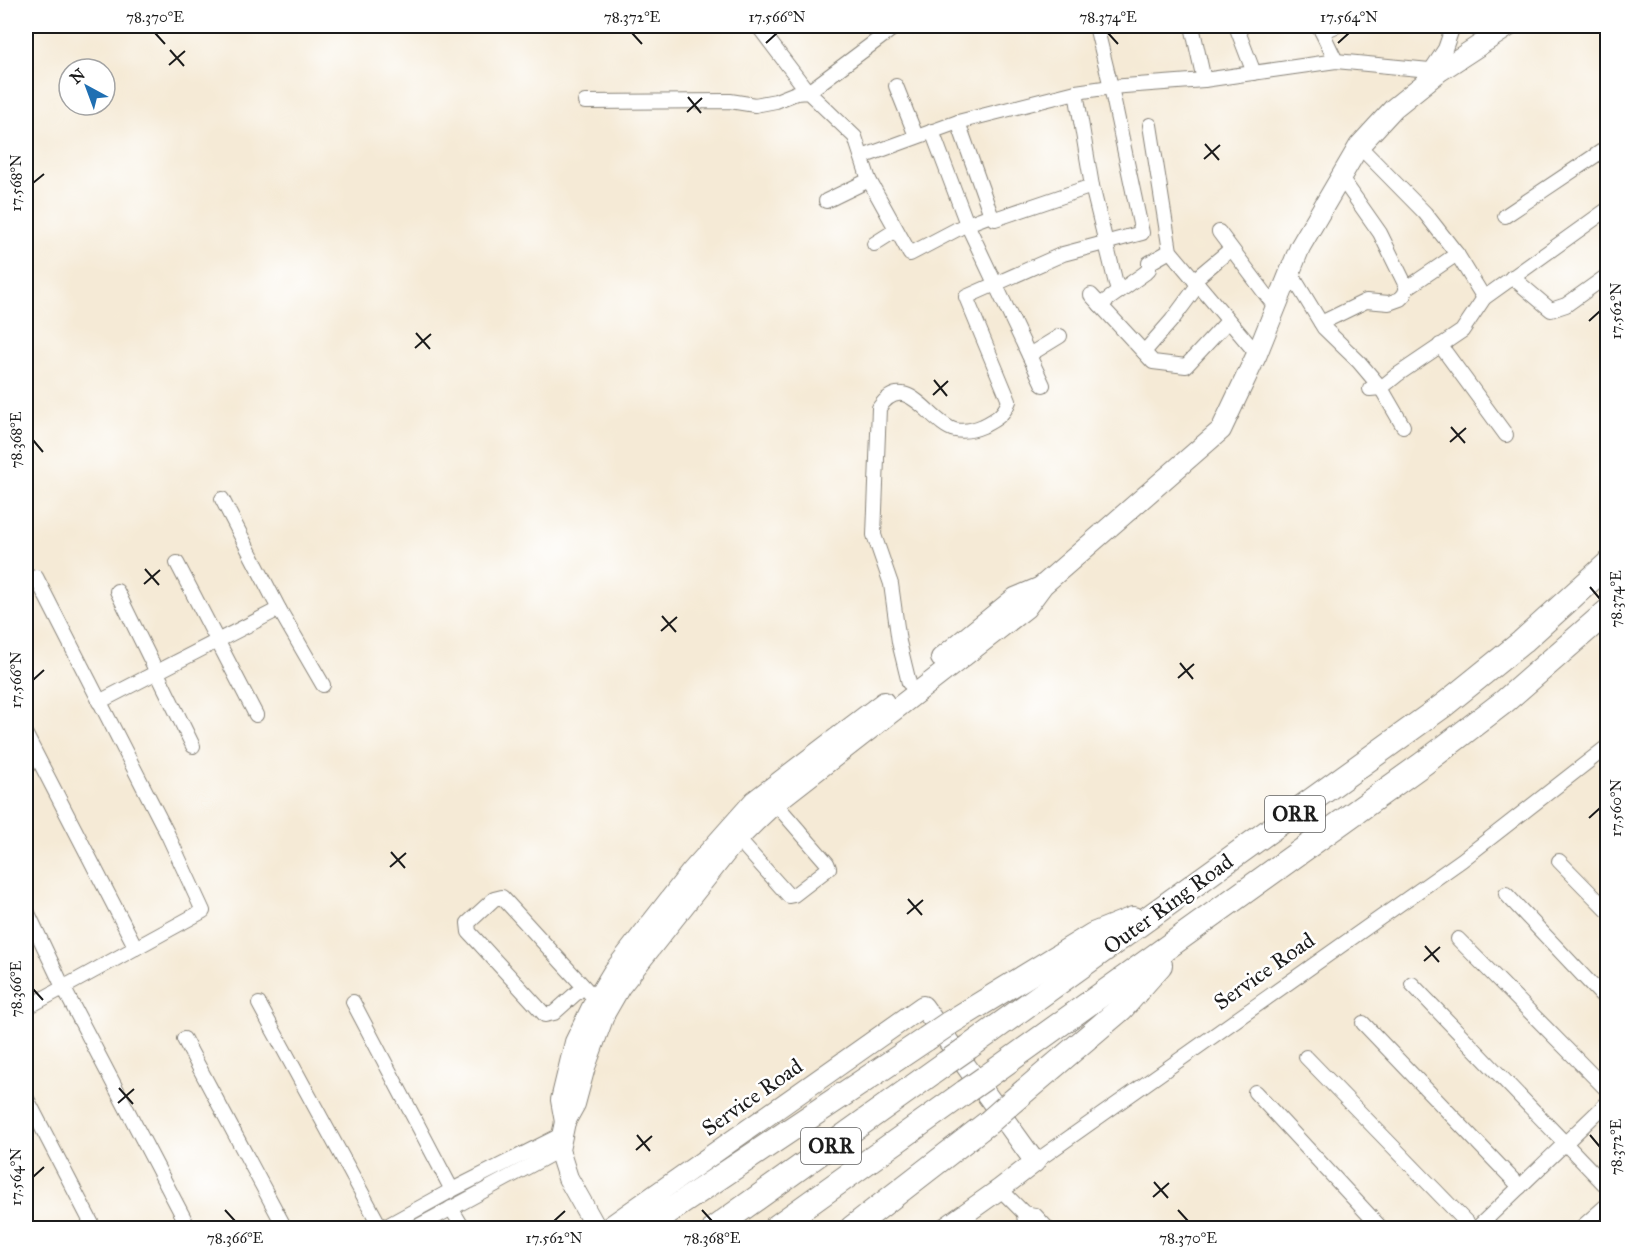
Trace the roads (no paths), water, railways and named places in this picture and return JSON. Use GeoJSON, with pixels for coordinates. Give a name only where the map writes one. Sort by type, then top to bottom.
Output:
{"type":"FeatureCollection","features":[{"type":"Feature","properties":{"kind":"highway","name":"Outer Ring Road"},"geometry":{"type":"LineString","coordinates":[[716,1228],[1363,765],[1451,699],[1530,635],[1608,564]]}},
{"type":"Feature","properties":{"kind":"highway","name":"Outer Ring Road"},"geometry":{"type":"LineString","coordinates":[[775,1228],[1187,934],[1464,732],[1545,668],[1608,611]]}},
{"type":"Feature","properties":{"kind":"highway"},"geometry":{"type":"LineString","coordinates":[[644,1228],[948,1024],[1093,935],[1165,907]]}},
{"type":"Feature","properties":{"kind":"highway"},"geometry":{"type":"LineString","coordinates":[[852,1228],[989,1122],[1122,1008],[1187,934]]}},
{"type":"Feature","properties":{"kind":"main road"},"geometry":{"type":"LineString","coordinates":[[562,1136],[609,1003],[641,958],[738,839],[775,803],[1026,608],[1043,585],[1221,430],[1257,354],[1300,247],[1359,146],[1395,108],[1436,71],[1509,26]]}},
{"type":"Feature","properties":{"kind":"main road"},"geometry":{"type":"LineString","coordinates":[[596,1228],[581,1205],[568,1178],[562,1136],[561,1100],[575,1042],[591,998],[691,872],[754,801],[909,683],[1015,598],[1043,585]]}},
{"type":"Feature","properties":{"kind":"main road","name":"Service Road"},"geometry":{"type":"LineString","coordinates":[[608,1228],[923,1006],[1035,1161],[1000,1190],[945,1228]]}},
{"type":"Feature","properties":{"kind":"street"},"geometry":{"type":"LineString","coordinates":[[758,26],[808,92],[855,137],[869,180],[910,254],[991,214]]}},
{"type":"Feature","properties":{"kind":"street"},"geometry":{"type":"LineString","coordinates":[[585,102],[730,101],[754,105],[776,101],[796,93],[808,92],[896,26]]}},
{"type":"Feature","properties":{"kind":"street"},"geometry":{"type":"LineString","coordinates":[[909,683],[898,642],[891,584],[874,535],[879,408],[886,398],[895,394],[906,396],[922,404],[954,430],[974,430],[995,421],[1005,410],[1009,401],[966,297],[1062,254],[1142,233],[1112,87],[1096,26]]}},
{"type":"Feature","properties":{"kind":"street"},"geometry":{"type":"LineString","coordinates":[[1192,26],[1204,80]]}},
{"type":"Feature","properties":{"kind":"street"},"geometry":{"type":"LineString","coordinates":[[1236,26],[1254,73]]}},
{"type":"Feature","properties":{"kind":"street"},"geometry":{"type":"LineString","coordinates":[[1336,26],[1321,29],[1336,61]]}},
{"type":"Feature","properties":{"kind":"street"},"geometry":{"type":"LineString","coordinates":[[862,157],[958,122],[1076,92],[1204,80],[1336,61],[1436,71],[1453,26]]}},
{"type":"Feature","properties":{"kind":"street"},"geometry":{"type":"LineString","coordinates":[[896,86],[916,136]]}},
{"type":"Feature","properties":{"kind":"street"},"geometry":{"type":"LineString","coordinates":[[1076,92],[1092,186],[1118,292]]}},
{"type":"Feature","properties":{"kind":"street"},"geometry":{"type":"LineString","coordinates":[[958,122],[991,214],[995,219],[1092,186]]}},
{"type":"Feature","properties":{"kind":"street"},"geometry":{"type":"LineString","coordinates":[[1150,125],[1170,251],[1257,354]]}},
{"type":"Feature","properties":{"kind":"street"},"geometry":{"type":"LineString","coordinates":[[932,131],[967,224],[1043,385]]}},
{"type":"Feature","properties":{"kind":"street"},"geometry":{"type":"LineString","coordinates":[[1359,146],[1425,213],[1457,254],[1484,298]]}},
{"type":"Feature","properties":{"kind":"street"},"geometry":{"type":"LineString","coordinates":[[1505,216],[1608,147]]}},
{"type":"Feature","properties":{"kind":"street"},"geometry":{"type":"LineString","coordinates":[[1340,176],[1380,233],[1407,288]]}},
{"type":"Feature","properties":{"kind":"street"},"geometry":{"type":"LineString","coordinates":[[826,201],[869,180]]}},
{"type":"Feature","properties":{"kind":"street"},"geometry":{"type":"LineString","coordinates":[[1375,389],[1462,331],[1484,298],[1608,209]]}},
{"type":"Feature","properties":{"kind":"street"},"geometry":{"type":"LineString","coordinates":[[874,244],[896,230]]}},
{"type":"Feature","properties":{"kind":"street"},"geometry":{"type":"LineString","coordinates":[[1219,232],[1276,308]]}},
{"type":"Feature","properties":{"kind":"street"},"geometry":{"type":"LineString","coordinates":[[1144,352],[1172,320],[1196,282],[1231,249]]}},
{"type":"Feature","properties":{"kind":"street"},"geometry":{"type":"LineString","coordinates":[[1170,251],[1149,262],[1149,269],[1145,273],[1118,292],[1095,300],[1153,362],[1186,366],[1228,321]]}},
{"type":"Feature","properties":{"kind":"street"},"geometry":{"type":"LineString","coordinates":[[1321,323],[1366,301],[1389,303],[1400,300],[1407,288],[1457,254]]}},
{"type":"Feature","properties":{"kind":"street"},"geometry":{"type":"LineString","coordinates":[[1290,272],[1321,323],[1334,339],[1359,362],[1375,389],[1403,426]]}},
{"type":"Feature","properties":{"kind":"street"},"geometry":{"type":"LineString","coordinates":[[1512,277],[1551,310],[1566,305],[1608,275]]}},
{"type":"Feature","properties":{"kind":"street"},"geometry":{"type":"LineString","coordinates":[[1029,355],[1060,336]]}},
{"type":"Feature","properties":{"kind":"street"},"geometry":{"type":"LineString","coordinates":[[1440,345],[1506,435]]}},
{"type":"Feature","properties":{"kind":"street"},"geometry":{"type":"LineString","coordinates":[[222,499],[279,609],[322,685]]}},
{"type":"Feature","properties":{"kind":"street"},"geometry":{"type":"LineString","coordinates":[[177,563],[256,715]]}},
{"type":"Feature","properties":{"kind":"street"},"geometry":{"type":"LineString","coordinates":[[26,1008],[203,911],[168,835],[36,577]]}},
{"type":"Feature","properties":{"kind":"street"},"geometry":{"type":"LineString","coordinates":[[117,591],[193,746]]}},
{"type":"Feature","properties":{"kind":"street"},"geometry":{"type":"LineString","coordinates":[[99,702],[279,609]]}},
{"type":"Feature","properties":{"kind":"street"},"geometry":{"type":"LineString","coordinates":[[26,735],[136,948]]}},
{"type":"Feature","properties":{"kind":"street","name":"Service Road"},"geometry":{"type":"LineString","coordinates":[[1035,1161],[1462,860],[1608,746]]}},
{"type":"Feature","properties":{"kind":"street"},"geometry":{"type":"LineString","coordinates":[[738,839],[789,896],[794,895],[829,868],[775,803]]}},
{"type":"Feature","properties":{"kind":"street"},"geometry":{"type":"LineString","coordinates":[[1559,861],[1608,910]]}},
{"type":"Feature","properties":{"kind":"street"},"geometry":{"type":"LineString","coordinates":[[1506,894],[1608,1002]]}},
{"type":"Feature","properties":{"kind":"street"},"geometry":{"type":"LineString","coordinates":[[502,897],[591,998],[570,999],[551,1015],[543,1014],[469,932],[467,926],[470,920],[494,899],[502,897]]}},
{"type":"Feature","properties":{"kind":"street"},"geometry":{"type":"LineString","coordinates":[[26,909],[63,987],[189,1228]]}},
{"type":"Feature","properties":{"kind":"street"},"geometry":{"type":"LineString","coordinates":[[1458,939],[1608,1091]]}},
{"type":"Feature","properties":{"kind":"street"},"geometry":{"type":"LineString","coordinates":[[1412,984],[1608,1188]]}},
{"type":"Feature","properties":{"kind":"street"},"geometry":{"type":"LineString","coordinates":[[570,999],[591,998]]}},
{"type":"Feature","properties":{"kind":"street"},"geometry":{"type":"LineString","coordinates":[[353,1002],[452,1190]]}},
{"type":"Feature","properties":{"kind":"street"},"geometry":{"type":"LineString","coordinates":[[259,1004],[382,1228],[452,1190],[562,1136]]}},
{"type":"Feature","properties":{"kind":"street"},"geometry":{"type":"LineString","coordinates":[[1363,1023],[1520,1187]]}},
{"type":"Feature","properties":{"kind":"street"},"geometry":{"type":"LineString","coordinates":[[184,1039],[285,1228]]}},
{"type":"Feature","properties":{"kind":"street"},"geometry":{"type":"LineString","coordinates":[[1306,1057],[1472,1228]]}},
{"type":"Feature","properties":{"kind":"street"},"geometry":{"type":"LineString","coordinates":[[1255,1092],[1381,1228]]}},
{"type":"Feature","properties":{"kind":"street"},"geometry":{"type":"LineString","coordinates":[[26,1098],[94,1228]]}},
{"type":"Feature","properties":{"kind":"street"},"geometry":{"type":"LineString","coordinates":[[1477,1228],[1608,1102]]}},
{"type":"Feature","properties":{"kind":"street"},"geometry":{"type":"LineString","coordinates":[[415,1228],[451,1208],[562,1136]]}},
{"type":"Feature","properties":{"kind":"street"},"geometry":{"type":"LineString","coordinates":[[1000,1190],[1024,1213],[1035,1215],[1047,1228]]}},
{"type":"Feature","properties":{"kind":"street"},"geometry":{"type":"LineString","coordinates":[[1581,1228],[1608,1204]]}},
{"type":"Feature","properties":{"kind":"street"},"geometry":{"type":"LineString","coordinates":[[451,1208],[463,1228]]}},
{"type":"Feature","properties":{"kind":"street"},"geometry":{"type":"LineString","coordinates":[[1024,1213],[1024,1224],[1028,1228]]}}]}
